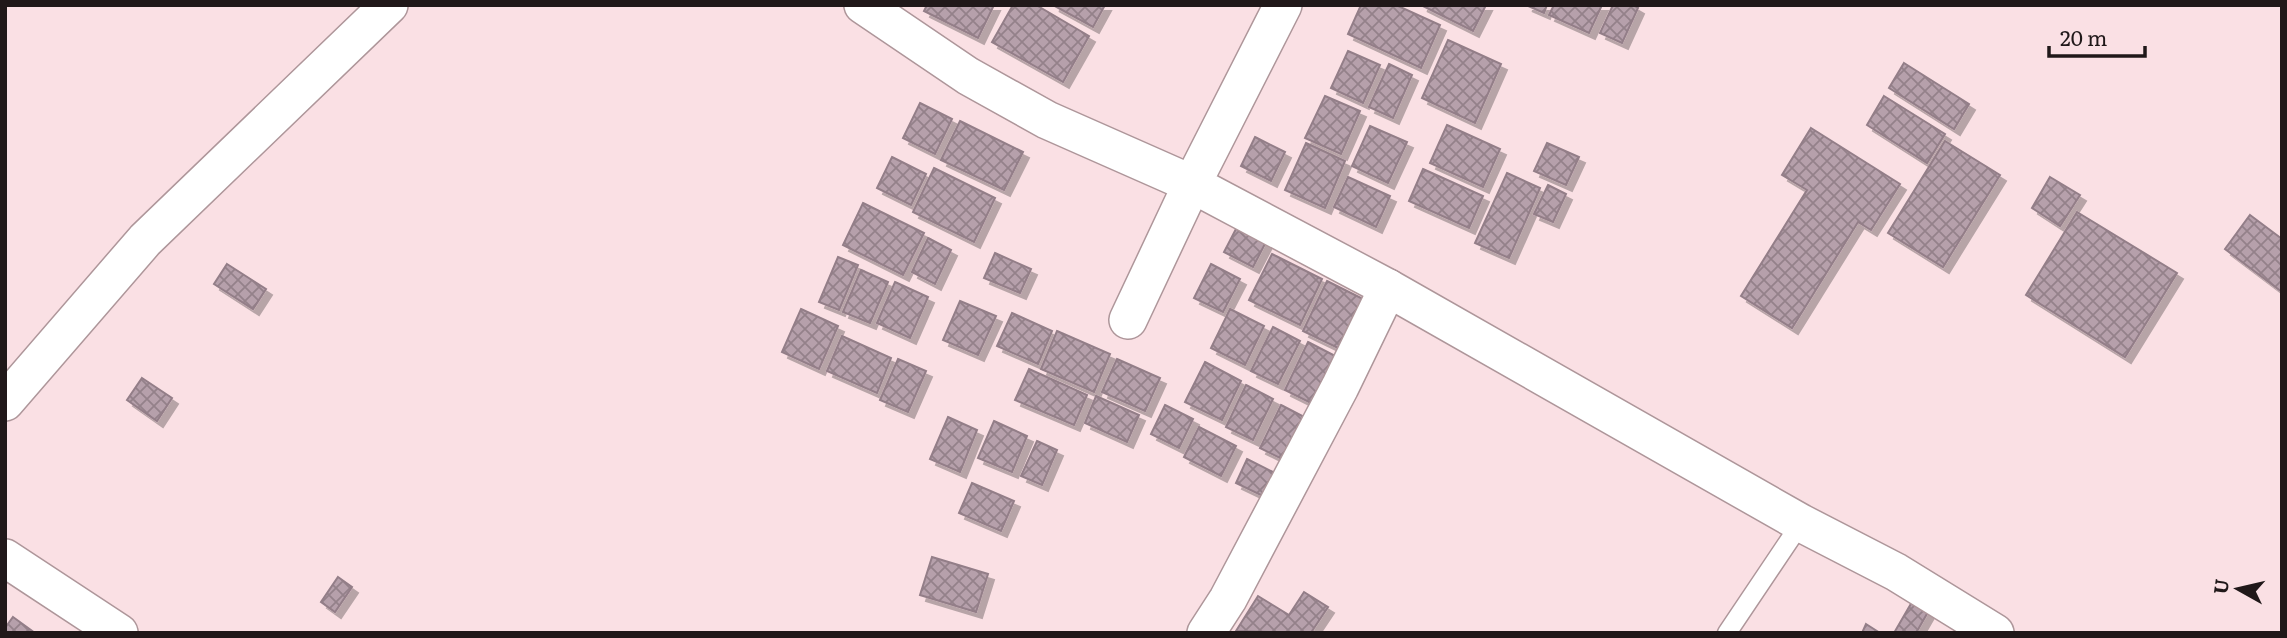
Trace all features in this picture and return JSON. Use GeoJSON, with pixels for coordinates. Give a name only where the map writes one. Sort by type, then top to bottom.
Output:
{"type":"FeatureCollection","features":[{"type":"Feature","properties":{"kind":"street"},"geometry":{"type":"LineString","coordinates":[[5,402],[145,240],[389,5]]}},
{"type":"Feature","properties":{"kind":"street"},"geometry":{"type":"LineString","coordinates":[[863,5],[968,76],[1047,120],[1192,184],[1388,288],[1801,523],[1896,572],[1996,633]]}},
{"type":"Feature","properties":{"kind":"street"},"geometry":{"type":"LineString","coordinates":[[1128,320],[1192,184],[1283,5]]}},
{"type":"Feature","properties":{"kind":"street"},"geometry":{"type":"LineString","coordinates":[[1206,633],[1228,599],[1334,399],[1388,288]]}},
{"type":"Feature","properties":{"kind":"street"},"geometry":{"type":"LineString","coordinates":[[5,558],[119,633]]}},
{"type":"Feature","properties":{"kind":"lane"},"geometry":{"type":"LineString","coordinates":[[1727,633],[1801,523]]}},
{"type":"Feature","properties":{"kind":"building"},"geometry":{"type":"Polygon","coordinates":[[[927,5],[994,5],[978,38],[924,11],[927,5]]]}},
{"type":"Feature","properties":{"kind":"building"},"geometry":{"type":"Polygon","coordinates":[[[1013,5],[1036,5],[1089,36],[1063,82],[992,42],[1013,5]]]}},
{"type":"Feature","properties":{"kind":"building"},"geometry":{"type":"Polygon","coordinates":[[[1053,5],[1105,5],[1093,27],[1053,5]]]}},
{"type":"Feature","properties":{"kind":"building"},"geometry":{"type":"Polygon","coordinates":[[[1361,5],[1396,5],[1440,25],[1421,68],[1348,34],[1361,5]]]}},
{"type":"Feature","properties":{"kind":"building"},"geometry":{"type":"Polygon","coordinates":[[[1421,5],[1486,5],[1473,31],[1421,5]]]}},
{"type":"Feature","properties":{"kind":"building"},"geometry":{"type":"Polygon","coordinates":[[[1526,5],[1547,5],[1544,13],[1526,5]]]}},
{"type":"Feature","properties":{"kind":"building"},"geometry":{"type":"Polygon","coordinates":[[[1554,5],[1602,5],[1589,33],[1549,15],[1554,5]]]}},
{"type":"Feature","properties":{"kind":"building"},"geometry":{"type":"Polygon","coordinates":[[[1613,5],[1633,5],[1638,8],[1622,43],[1600,33],[1613,5]]]}},
{"type":"Feature","properties":{"kind":"building"},"geometry":{"type":"Polygon","coordinates":[[[1448,40],[1501,64],[1475,123],[1422,98],[1448,40]]]}},
{"type":"Feature","properties":{"kind":"building"},"geometry":{"type":"Polygon","coordinates":[[[1348,51],[1380,65],[1363,103],[1331,88],[1348,51]]]}},
{"type":"Feature","properties":{"kind":"building"},"geometry":{"type":"Polygon","coordinates":[[[1904,63],[1969,104],[1954,129],[1889,88],[1904,63]]]}},
{"type":"Feature","properties":{"kind":"building"},"geometry":{"type":"Polygon","coordinates":[[[1389,64],[1412,75],[1393,118],[1369,107],[1389,64]]]}},
{"type":"Feature","properties":{"kind":"building"},"geometry":{"type":"Polygon","coordinates":[[[1325,96],[1360,111],[1341,154],[1305,138],[1325,96]]]}},
{"type":"Feature","properties":{"kind":"building"},"geometry":{"type":"Polygon","coordinates":[[[1884,96],[1945,134],[1927,163],[1867,125],[1884,96]]]}},
{"type":"Feature","properties":{"kind":"building"},"geometry":{"type":"Polygon","coordinates":[[[920,103],[952,119],[935,154],[903,138],[920,103]]]}},
{"type":"Feature","properties":{"kind":"building"},"geometry":{"type":"Polygon","coordinates":[[[960,121],[1023,152],[1004,190],[941,160],[960,121]]]}},
{"type":"Feature","properties":{"kind":"building"},"geometry":{"type":"Polygon","coordinates":[[[1447,125],[1500,149],[1483,187],[1430,163],[1447,125]]]}},
{"type":"Feature","properties":{"kind":"building"},"geometry":{"type":"Polygon","coordinates":[[[1370,126],[1407,142],[1388,183],[1352,166],[1370,126]]]}},
{"type":"Feature","properties":{"kind":"building"},"geometry":{"type":"Polygon","coordinates":[[[1811,128],[1900,184],[1871,230],[1858,222],[1792,328],[1741,296],[1807,190],[1782,175],[1811,128]]]}},
{"type":"Feature","properties":{"kind":"building"},"geometry":{"type":"Polygon","coordinates":[[[1255,137],[1285,152],[1271,181],[1241,166],[1255,137]]]}},
{"type":"Feature","properties":{"kind":"building"},"geometry":{"type":"Polygon","coordinates":[[[1945,141],[2000,175],[1943,267],[1888,233],[1945,141]]]}},
{"type":"Feature","properties":{"kind":"building"},"geometry":{"type":"Polygon","coordinates":[[[1306,143],[1345,161],[1325,208],[1285,190],[1306,143]]]}},
{"type":"Feature","properties":{"kind":"building"},"geometry":{"type":"Polygon","coordinates":[[[1547,143],[1579,157],[1566,185],[1534,171],[1547,143]]]}},
{"type":"Feature","properties":{"kind":"building"},"geometry":{"type":"Polygon","coordinates":[[[892,157],[926,174],[911,205],[877,188],[892,157]]]}},
{"type":"Feature","properties":{"kind":"building"},"geometry":{"type":"Polygon","coordinates":[[[934,168],[995,198],[974,242],[913,212],[934,168]]]}},
{"type":"Feature","properties":{"kind":"building"},"geometry":{"type":"Polygon","coordinates":[[[1423,169],[1483,196],[1469,228],[1409,201],[1423,169]]]}},
{"type":"Feature","properties":{"kind":"building"},"geometry":{"type":"Polygon","coordinates":[[[1507,173],[1540,188],[1509,258],[1475,243],[1507,173]]]}},
{"type":"Feature","properties":{"kind":"building"},"geometry":{"type":"Polygon","coordinates":[[[1348,177],[1390,196],[1376,227],[1334,207],[1348,177]]]}},
{"type":"Feature","properties":{"kind":"building"},"geometry":{"type":"Polygon","coordinates":[[[2050,177],[2080,195],[2060,226],[2032,208],[2050,177]]]}},
{"type":"Feature","properties":{"kind":"building"},"geometry":{"type":"Polygon","coordinates":[[[1548,185],[1566,194],[1553,222],[1534,214],[1548,185]]]}},
{"type":"Feature","properties":{"kind":"building"},"geometry":{"type":"Polygon","coordinates":[[[863,203],[924,233],[903,275],[843,245],[863,203]]]}},
{"type":"Feature","properties":{"kind":"building"},"geometry":{"type":"Polygon","coordinates":[[[2077,212],[2177,273],[2125,357],[2026,295],[2077,212]]]}},
{"type":"Feature","properties":{"kind":"building"},"geometry":{"type":"Polygon","coordinates":[[[2250,215],[2282,239],[2282,292],[2225,249],[2250,215]]]}},
{"type":"Feature","properties":{"kind":"building"},"geometry":{"type":"Polygon","coordinates":[[[1239,223],[1268,238],[1253,267],[1224,252],[1239,223]]]}},
{"type":"Feature","properties":{"kind":"building"},"geometry":{"type":"Polygon","coordinates":[[[928,238],[951,250],[935,284],[912,272],[928,238]]]}},
{"type":"Feature","properties":{"kind":"building"},"geometry":{"type":"Polygon","coordinates":[[[995,253],[1031,269],[1020,293],[984,278],[995,253]]]}},
{"type":"Feature","properties":{"kind":"building"},"geometry":{"type":"Polygon","coordinates":[[[1272,254],[1322,279],[1300,325],[1249,300],[1272,254]]]}},
{"type":"Feature","properties":{"kind":"building"},"geometry":{"type":"Polygon","coordinates":[[[838,257],[858,265],[839,310],[819,302],[838,257]]]}},
{"type":"Feature","properties":{"kind":"building"},"geometry":{"type":"Polygon","coordinates":[[[227,264],[266,289],[253,309],[214,284],[227,264]]]}},
{"type":"Feature","properties":{"kind":"building"},"geometry":{"type":"Polygon","coordinates":[[[1211,264],[1240,279],[1223,312],[1194,298],[1211,264]]]}},
{"type":"Feature","properties":{"kind":"building"},"geometry":{"type":"Polygon","coordinates":[[[861,270],[888,282],[870,323],[843,312],[861,270]]]}},
{"type":"Feature","properties":{"kind":"building"},"geometry":{"type":"Polygon","coordinates":[[[1327,281],[1363,299],[1338,348],[1303,331],[1327,281]]]}},
{"type":"Feature","properties":{"kind":"building"},"geometry":{"type":"Polygon","coordinates":[[[895,282],[928,297],[910,338],[877,323],[895,282]]]}},
{"type":"Feature","properties":{"kind":"building"},"geometry":{"type":"Polygon","coordinates":[[[960,301],[996,316],[978,355],[943,340],[960,301]]]}},
{"type":"Feature","properties":{"kind":"building"},"geometry":{"type":"Polygon","coordinates":[[[801,309],[838,326],[819,369],[782,352],[801,309]]]}},
{"type":"Feature","properties":{"kind":"building"},"geometry":{"type":"Polygon","coordinates":[[[1230,309],[1264,326],[1245,365],[1211,348],[1230,309]]]}},
{"type":"Feature","properties":{"kind":"building"},"geometry":{"type":"Polygon","coordinates":[[[1012,313],[1052,331],[1038,364],[997,346],[1012,313]]]}},
{"type":"Feature","properties":{"kind":"building"},"geometry":{"type":"Polygon","coordinates":[[[1273,327],[1300,341],[1278,384],[1251,371],[1273,327]]]}},
{"type":"Feature","properties":{"kind":"building"},"geometry":{"type":"Polygon","coordinates":[[[1057,331],[1110,354],[1094,392],[1041,369],[1057,331]]]}},
{"type":"Feature","properties":{"kind":"building"},"geometry":{"type":"Polygon","coordinates":[[[842,336],[891,358],[877,393],[827,371],[842,336]]]}},
{"type":"Feature","properties":{"kind":"building"},"geometry":{"type":"Polygon","coordinates":[[[1308,342],[1341,359],[1317,406],[1285,390],[1308,342]]]}},
{"type":"Feature","properties":{"kind":"building"},"geometry":{"type":"Polygon","coordinates":[[[898,359],[926,371],[908,412],[880,400],[898,359]]]}},
{"type":"Feature","properties":{"kind":"building"},"geometry":{"type":"Polygon","coordinates":[[[1117,359],[1160,378],[1145,411],[1102,392],[1117,359]]]}},
{"type":"Feature","properties":{"kind":"building"},"geometry":{"type":"Polygon","coordinates":[[[1205,362],[1241,381],[1222,420],[1185,402],[1205,362]]]}},
{"type":"Feature","properties":{"kind":"building"},"geometry":{"type":"Polygon","coordinates":[[[1029,369],[1087,395],[1074,425],[1015,400],[1029,369]]]}},
{"type":"Feature","properties":{"kind":"building"},"geometry":{"type":"Polygon","coordinates":[[[142,378],[172,398],[157,421],[127,400],[142,378]]]}},
{"type":"Feature","properties":{"kind":"building"},"geometry":{"type":"Polygon","coordinates":[[[1246,385],[1273,399],[1253,440],[1226,427],[1246,385]]]}},
{"type":"Feature","properties":{"kind":"building"},"geometry":{"type":"Polygon","coordinates":[[[1096,396],[1139,415],[1127,442],[1085,423],[1096,396]]]}},
{"type":"Feature","properties":{"kind":"building"},"geometry":{"type":"Polygon","coordinates":[[[1165,405],[1193,419],[1179,448],[1151,434],[1165,405]]]}},
{"type":"Feature","properties":{"kind":"building"},"geometry":{"type":"Polygon","coordinates":[[[1281,405],[1310,420],[1288,462],[1260,448],[1281,405]]]}},
{"type":"Feature","properties":{"kind":"building"},"geometry":{"type":"Polygon","coordinates":[[[948,417],[977,430],[960,472],[930,459],[948,417]]]}},
{"type":"Feature","properties":{"kind":"building"},"geometry":{"type":"Polygon","coordinates":[[[994,421],[1027,436],[1012,472],[978,458],[994,421]]]}},
{"type":"Feature","properties":{"kind":"building"},"geometry":{"type":"Polygon","coordinates":[[[1199,427],[1236,446],[1221,476],[1184,457],[1199,427]]]}},
{"type":"Feature","properties":{"kind":"building"},"geometry":{"type":"Polygon","coordinates":[[[1037,441],[1057,450],[1042,485],[1021,476],[1037,441]]]}},
{"type":"Feature","properties":{"kind":"building"},"geometry":{"type":"Polygon","coordinates":[[[1247,459],[1275,473],[1263,496],[1236,483],[1247,459]]]}},
{"type":"Feature","properties":{"kind":"building"},"geometry":{"type":"Polygon","coordinates":[[[972,483],[1014,501],[1001,531],[959,513],[972,483]]]}},
{"type":"Feature","properties":{"kind":"building"},"geometry":{"type":"Polygon","coordinates":[[[932,557],[988,574],[976,612],[920,595],[932,557]]]}},
{"type":"Feature","properties":{"kind":"building"},"geometry":{"type":"Polygon","coordinates":[[[338,577],[352,587],[335,612],[321,602],[338,577]]]}},
{"type":"Feature","properties":{"kind":"building"},"geometry":{"type":"Polygon","coordinates":[[[1304,592],[1328,607],[1312,631],[1316,633],[1236,631],[1258,596],[1289,615],[1304,592]]]}},
{"type":"Feature","properties":{"kind":"building"},"geometry":{"type":"Polygon","coordinates":[[[1912,602],[1928,612],[1916,633],[1894,633],[1912,602]]]}},
{"type":"Feature","properties":{"kind":"building"},"geometry":{"type":"Polygon","coordinates":[[[13,617],[35,633],[5,633],[5,628],[13,617]]]}},
{"type":"Feature","properties":{"kind":"building"},"geometry":{"type":"Polygon","coordinates":[[[1866,624],[1880,633],[1862,633],[1866,624]]]}}]}
